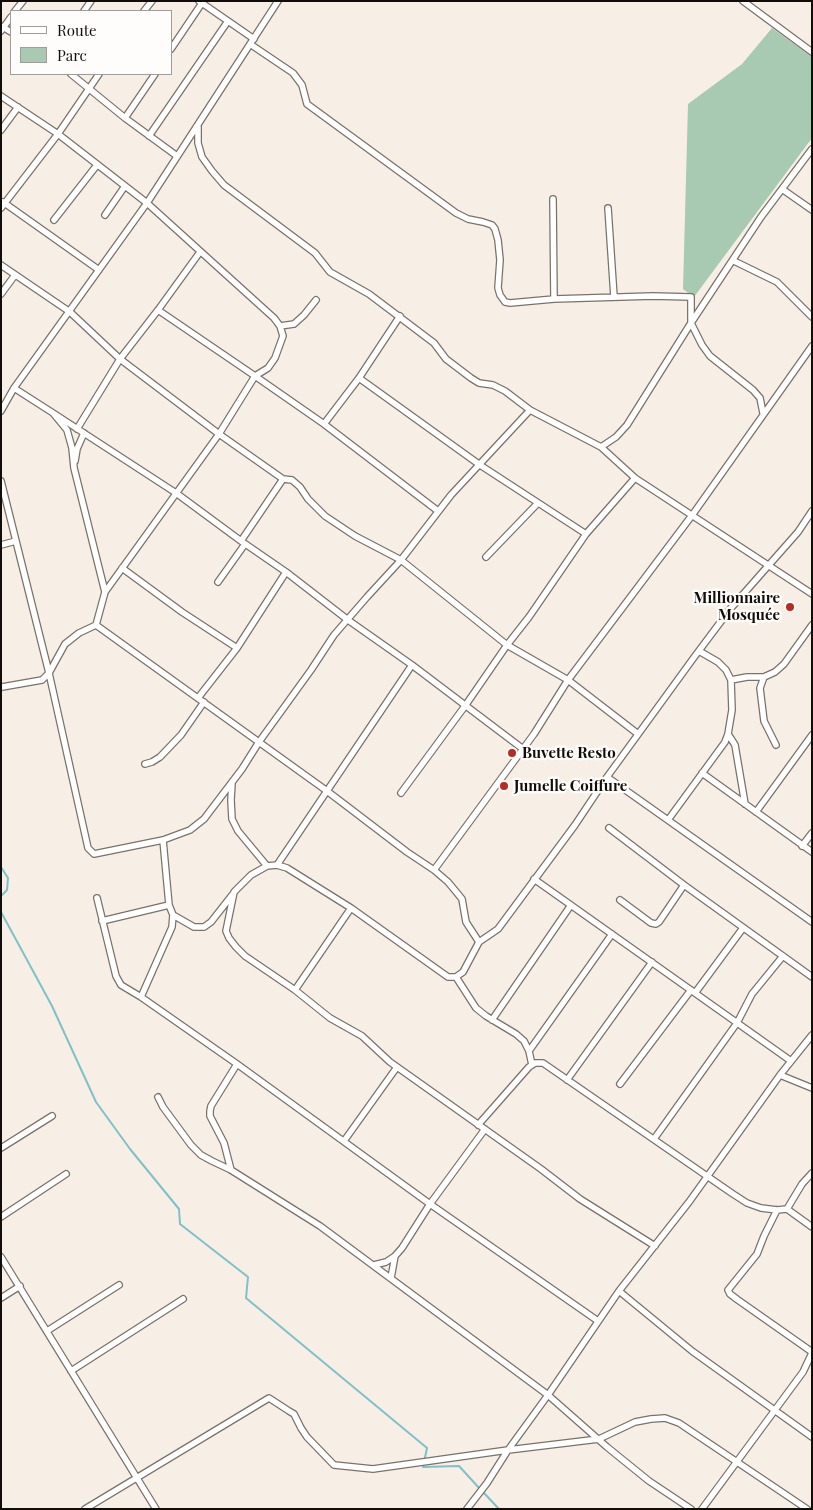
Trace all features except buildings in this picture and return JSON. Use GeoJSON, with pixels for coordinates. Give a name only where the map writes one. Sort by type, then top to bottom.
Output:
{"type":"FeatureCollection","features":[{"type":"Feature","properties":{"kind":"street"},"geometry":{"type":"LineString","coordinates":[[743,1],[812,52]]}},
{"type":"Feature","properties":{"kind":"street"},"geometry":{"type":"LineString","coordinates":[[172,47],[201,2],[228,21],[293,73],[302,85],[307,104],[456,213],[468,219],[492,225],[498,240],[500,260],[498,288],[502,300],[510,303],[614,297],[691,297],[691,323],[702,345],[710,356],[743,381],[760,398],[763,413]]}},
{"type":"Feature","properties":{"kind":"street"},"geometry":{"type":"LineString","coordinates":[[1,411],[14,388],[147,204],[252,42],[274,2]]}},
{"type":"Feature","properties":{"kind":"street"},"geometry":{"type":"LineString","coordinates":[[2,28],[10,18]]}},
{"type":"Feature","properties":{"kind":"street"},"geometry":{"type":"LineString","coordinates":[[149,136],[228,21]]}},
{"type":"Feature","properties":{"kind":"street"},"geometry":{"type":"LineString","coordinates":[[72,75],[125,118],[177,156]]}},
{"type":"Feature","properties":{"kind":"street"},"geometry":{"type":"LineString","coordinates":[[98,75],[58,134],[2,204],[99,270]]}},
{"type":"Feature","properties":{"kind":"street"},"geometry":{"type":"LineString","coordinates":[[125,118],[154,75]]}},
{"type":"Feature","properties":{"kind":"street"},"geometry":{"type":"LineString","coordinates":[[1,96],[58,134],[147,204],[274,318],[280,326],[283,336],[276,358],[268,368],[256,376],[219,434],[104,592],[96,625]]}},
{"type":"Feature","properties":{"kind":"street"},"geometry":{"type":"LineString","coordinates":[[1,130],[18,107]]}},
{"type":"Feature","properties":{"kind":"street"},"geometry":{"type":"LineString","coordinates":[[198,127],[198,142],[202,157],[224,185],[315,253],[330,272],[369,294],[400,316],[434,343],[446,359],[471,378],[479,383],[493,385],[505,391],[530,410],[601,447],[635,478],[693,514],[812,594]]}},
{"type":"Feature","properties":{"kind":"street"},"geometry":{"type":"LineString","coordinates":[[601,447],[616,438],[627,425],[691,323],[762,217],[812,149]]}},
{"type":"Feature","properties":{"kind":"street"},"geometry":{"type":"LineString","coordinates":[[54,220],[97,165]]}},
{"type":"Feature","properties":{"kind":"street"},"geometry":{"type":"LineString","coordinates":[[105,215],[125,186]]}},
{"type":"Feature","properties":{"kind":"street"},"geometry":{"type":"LineString","coordinates":[[782,189],[812,210]]}},
{"type":"Feature","properties":{"kind":"street"},"geometry":{"type":"LineString","coordinates":[[554,198],[554,299]]}},
{"type":"Feature","properties":{"kind":"street"},"geometry":{"type":"LineString","coordinates":[[608,208],[614,297]]}},
{"type":"Feature","properties":{"kind":"street"},"geometry":{"type":"LineString","coordinates":[[77,429],[120,360],[200,252]]}},
{"type":"Feature","properties":{"kind":"street"},"geometry":{"type":"LineString","coordinates":[[734,260],[776,282],[812,317]]}},
{"type":"Feature","properties":{"kind":"street"},"geometry":{"type":"LineString","coordinates":[[1,265],[70,312],[120,360],[219,434],[283,479],[292,480],[325,516],[355,536],[401,560],[507,645],[568,680],[638,734]]}},
{"type":"Feature","properties":{"kind":"street"},"geometry":{"type":"LineString","coordinates":[[1,294],[15,274]]}},
{"type":"Feature","properties":{"kind":"street"},"geometry":{"type":"LineString","coordinates":[[280,326],[294,324],[316,300]]}},
{"type":"Feature","properties":{"kind":"street"},"geometry":{"type":"LineString","coordinates":[[158,310],[324,424],[438,511]]}},
{"type":"Feature","properties":{"kind":"street"},"geometry":{"type":"LineString","coordinates":[[324,424],[359,378],[400,316]]}},
{"type":"Feature","properties":{"kind":"street"},"geometry":{"type":"LineString","coordinates":[[434,870],[534,734],[568,680],[693,514],[812,346]]}},
{"type":"Feature","properties":{"kind":"street"},"geometry":{"type":"LineString","coordinates":[[359,378],[480,465],[586,534]]}},
{"type":"Feature","properties":{"kind":"street"},"geometry":{"type":"LineString","coordinates":[[14,388],[176,493],[523,748]]}},
{"type":"Feature","properties":{"kind":"street"},"geometry":{"type":"LineString","coordinates":[[1,481],[88,848],[94,854],[163,840],[190,830],[204,819],[232,782],[334,635],[401,560],[451,495],[530,410]]}},
{"type":"Feature","properties":{"kind":"street"},"geometry":{"type":"LineString","coordinates":[[53,413],[67,430],[72,448],[74,468],[104,592]]}},
{"type":"Feature","properties":{"kind":"street"},"geometry":{"type":"LineString","coordinates":[[74,468],[77,449],[84,433]]}},
{"type":"Feature","properties":{"kind":"street"},"geometry":{"type":"LineString","coordinates":[[401,793],[507,645],[529,618],[586,534],[635,478]]}},
{"type":"Feature","properties":{"kind":"street"},"geometry":{"type":"LineString","coordinates":[[218,582],[283,479]]}},
{"type":"Feature","properties":{"kind":"street"},"geometry":{"type":"LineString","coordinates":[[486,557],[538,503]]}},
{"type":"Feature","properties":{"kind":"street"},"geometry":{"type":"LineString","coordinates":[[173,915],[194,927],[204,927],[211,922],[234,892],[251,875],[267,866],[277,865],[287,868],[351,908],[448,977],[456,977],[463,972],[479,942],[498,929],[575,825],[607,776],[731,608],[798,532],[812,511]]}},
{"type":"Feature","properties":{"kind":"street"},"geometry":{"type":"LineString","coordinates":[[1,545],[16,541]]}},
{"type":"Feature","properties":{"kind":"street"},"geometry":{"type":"LineString","coordinates":[[122,568],[182,612],[237,648]]}},
{"type":"Feature","properties":{"kind":"street"},"geometry":{"type":"LineString","coordinates":[[198,698],[237,648],[286,572]]}},
{"type":"Feature","properties":{"kind":"street"},"geometry":{"type":"LineString","coordinates":[[2,687],[42,680],[65,644],[79,633],[96,625]]}},
{"type":"Feature","properties":{"kind":"street"},"geometry":{"type":"LineString","coordinates":[[96,625],[434,870],[448,882],[462,899],[466,922],[479,942]]}},
{"type":"Feature","properties":{"kind":"street"},"geometry":{"type":"LineString","coordinates":[[731,680],[747,677],[764,677],[775,672],[784,664],[812,625]]}},
{"type":"Feature","properties":{"kind":"street"},"geometry":{"type":"LineString","coordinates":[[668,820],[725,742],[728,734],[732,710],[731,680],[726,670],[718,662],[699,651]]}},
{"type":"Feature","properties":{"kind":"street"},"geometry":{"type":"LineString","coordinates":[[277,865],[412,665]]}},
{"type":"Feature","properties":{"kind":"street"},"geometry":{"type":"LineString","coordinates":[[764,677],[760,688],[764,721],[776,745]]}},
{"type":"Feature","properties":{"kind":"street"},"geometry":{"type":"LineString","coordinates":[[145,764],[160,757],[181,735],[204,702]]}},
{"type":"Feature","properties":{"kind":"street"},"geometry":{"type":"LineString","coordinates":[[728,734],[735,745],[745,804]]}},
{"type":"Feature","properties":{"kind":"street"},"geometry":{"type":"LineString","coordinates":[[756,812],[812,735]]}},
{"type":"Feature","properties":{"kind":"street"},"geometry":{"type":"LineString","coordinates":[[702,773],[812,852]]}},
{"type":"Feature","properties":{"kind":"street"},"geometry":{"type":"LineString","coordinates":[[607,776],[812,922]]}},
{"type":"Feature","properties":{"kind":"street"},"geometry":{"type":"LineString","coordinates":[[232,782],[232,819],[238,831],[267,866]]}},
{"type":"Feature","properties":{"kind":"street"},"geometry":{"type":"LineString","coordinates":[[609,828],[684,885],[812,976]]}},
{"type":"Feature","properties":{"kind":"street"},"geometry":{"type":"LineString","coordinates":[[802,846],[812,833]]}},
{"type":"Feature","properties":{"kind":"street"},"geometry":{"type":"LineString","coordinates":[[141,997],[172,927],[173,915],[169,905],[163,840]]}},
{"type":"Feature","properties":{"kind":"street"},"geometry":{"type":"LineString","coordinates":[[534,879],[791,1061]]}},
{"type":"Feature","properties":{"kind":"street"},"geometry":{"type":"LineString","coordinates":[[620,900],[651,923],[656,924],[660,922],[684,885]]}},
{"type":"Feature","properties":{"kind":"street"},"geometry":{"type":"LineString","coordinates":[[234,892],[226,931],[229,938],[245,956],[295,990],[330,1018],[362,1036],[398,1067],[580,1200],[655,1246]]}},
{"type":"Feature","properties":{"kind":"street"},"geometry":{"type":"LineString","coordinates":[[97,898],[116,976],[121,985],[237,1064],[430,1204],[598,1322]]}},
{"type":"Feature","properties":{"kind":"street"},"geometry":{"type":"LineString","coordinates":[[102,921],[169,905]]}},
{"type":"Feature","properties":{"kind":"street"},"geometry":{"type":"LineString","coordinates":[[492,1020],[571,905]]}},
{"type":"Feature","properties":{"kind":"street"},"geometry":{"type":"LineString","coordinates":[[295,990],[351,908]]}},
{"type":"Feature","properties":{"kind":"street"},"geometry":{"type":"LineString","coordinates":[[620,1084],[743,928]]}},
{"type":"Feature","properties":{"kind":"street"},"geometry":{"type":"LineString","coordinates":[[529,1051],[612,934]]}},
{"type":"Feature","properties":{"kind":"street"},"geometry":{"type":"LineString","coordinates":[[654,1139],[737,1023],[752,994],[783,956]]}},
{"type":"Feature","properties":{"kind":"street"},"geometry":{"type":"LineString","coordinates":[[567,1080],[652,962]]}},
{"type":"Feature","properties":{"kind":"street"},"geometry":{"type":"LineString","coordinates":[[456,977],[476,1008],[524,1041],[529,1051],[532,1065]]}},
{"type":"Feature","properties":{"kind":"street"},"geometry":{"type":"LineString","coordinates":[[467,1509],[488,1483],[508,1450],[620,1291],[689,1202],[780,1075],[812,1035]]}},
{"type":"Feature","properties":{"kind":"street"},"geometry":{"type":"LineString","coordinates":[[478,1125],[532,1065],[543,1063],[747,1203],[762,1208],[787,1210],[812,1227]]}},
{"type":"Feature","properties":{"kind":"street"},"geometry":{"type":"LineString","coordinates":[[231,1170],[224,1143],[210,1116],[210,1111],[237,1064]]}},
{"type":"Feature","properties":{"kind":"street"},"geometry":{"type":"LineString","coordinates":[[344,1141],[398,1067]]}},
{"type":"Feature","properties":{"kind":"street"},"geometry":{"type":"LineString","coordinates":[[780,1075],[812,1088]]}},
{"type":"Feature","properties":{"kind":"street"},"geometry":{"type":"LineString","coordinates":[[158,1098],[191,1144],[201,1154],[231,1170],[320,1226],[374,1265],[548,1394],[599,1439],[606,1448],[648,1481],[691,1509]]}},
{"type":"Feature","properties":{"kind":"street"},"geometry":{"type":"LineString","coordinates":[[1,1148],[52,1116]]}},
{"type":"Feature","properties":{"kind":"street"},"geometry":{"type":"LineString","coordinates":[[374,1265],[386,1262],[402,1248],[430,1204],[485,1129]]}},
{"type":"Feature","properties":{"kind":"street"},"geometry":{"type":"LineString","coordinates":[[787,1210],[802,1184],[812,1173]]}},
{"type":"Feature","properties":{"kind":"street"},"geometry":{"type":"LineString","coordinates":[[1,1217],[66,1174]]}},
{"type":"Feature","properties":{"kind":"street"},"geometry":{"type":"LineString","coordinates":[[702,1509],[803,1372],[812,1353],[730,1294],[728,1290],[757,1254],[777,1210]]}},
{"type":"Feature","properties":{"kind":"street"},"geometry":{"type":"LineString","coordinates":[[391,1278],[395,1256]]}},
{"type":"Feature","properties":{"kind":"street"},"geometry":{"type":"LineString","coordinates":[[1,1257],[156,1509]]}},
{"type":"Feature","properties":{"kind":"street"},"geometry":{"type":"LineString","coordinates":[[47,1331],[119,1285]]}},
{"type":"Feature","properties":{"kind":"street"},"geometry":{"type":"LineString","coordinates":[[1,1298],[20,1286]]}},
{"type":"Feature","properties":{"kind":"street"},"geometry":{"type":"LineString","coordinates":[[620,1291],[685,1346],[812,1436]]}},
{"type":"Feature","properties":{"kind":"street"},"geometry":{"type":"LineString","coordinates":[[72,1371],[183,1299]]}},
{"type":"Feature","properties":{"kind":"street"},"geometry":{"type":"LineString","coordinates":[[85,1509],[269,1398],[288,1412],[294,1414],[308,1437],[334,1465],[373,1469],[599,1439],[635,1422],[651,1418],[665,1418],[679,1422],[807,1509]]}},
{"type":"Feature","properties":{"kind":"green space"},"geometry":{"type":"Polygon","coordinates":[[[772,28],[812,57],[812,138],[694,297],[683,289],[688,104],[742,64],[772,28]]]}},
{"type":"Feature","properties":{"kind":"waterway"},"geometry":{"type":"LineString","coordinates":[[1,867],[8,878],[7,890],[1,896]]}},
{"type":"Feature","properties":{"kind":"waterway"},"geometry":{"type":"LineString","coordinates":[[1,912],[52,1006],[96,1102],[130,1149],[179,1209],[180,1224],[248,1277],[246,1298],[427,1448],[423,1467],[459,1466],[480,1489]]}},
{"type":"Feature","properties":{"kind":"waterway"},"geometry":{"type":"LineString","coordinates":[[483,1492],[499,1509]]}},
{"type":"Feature","properties":{"kind":"place","name":"Millionnaire Mosquée"},"geometry":{"type":"Point","coordinates":[790,607]}},
{"type":"Feature","properties":{"kind":"place","name":"Buvette Resto"},"geometry":{"type":"Point","coordinates":[512,753]}},
{"type":"Feature","properties":{"kind":"place","name":"Jumelle Coiffure"},"geometry":{"type":"Point","coordinates":[504,786]}}]}
